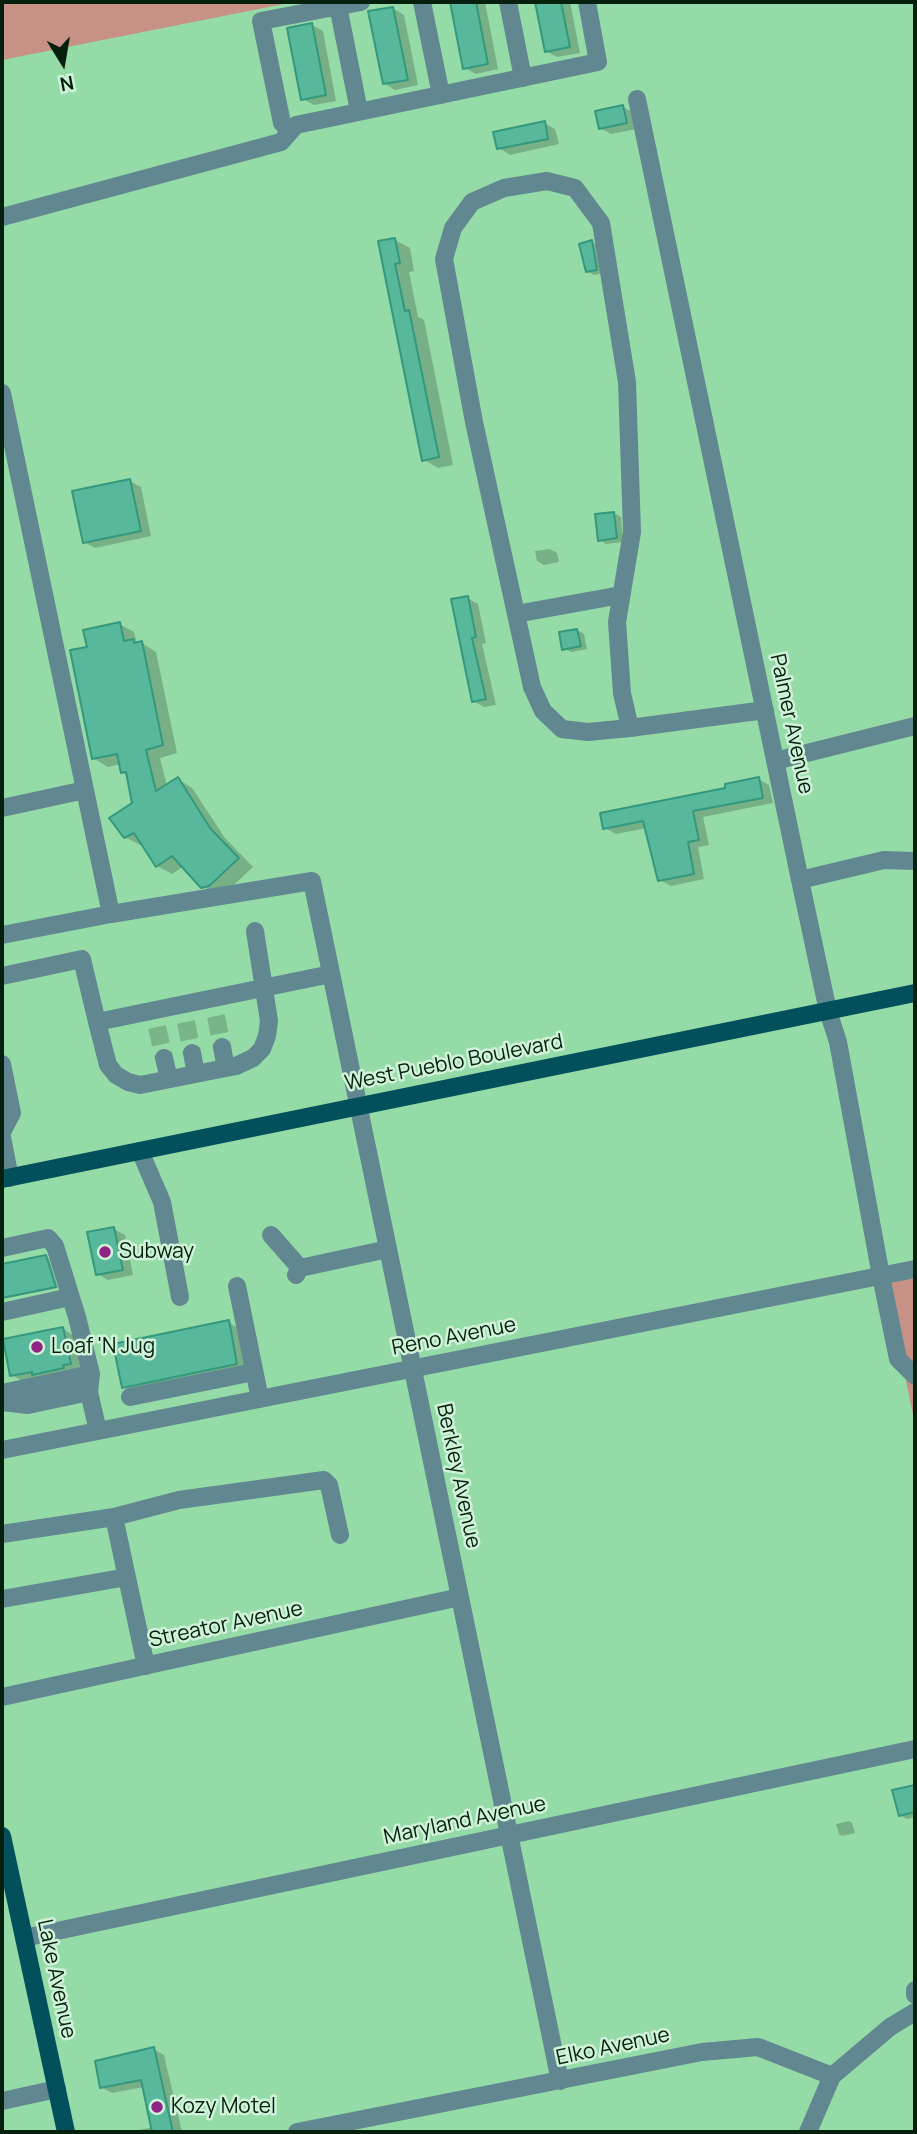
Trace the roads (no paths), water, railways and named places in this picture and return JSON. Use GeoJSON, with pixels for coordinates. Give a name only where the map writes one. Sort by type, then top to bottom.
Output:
{"type":"FeatureCollection","features":[{"type":"Feature","properties":{"kind":"main road","name":"West Pueblo Boulevard"},"geometry":{"type":"LineString","coordinates":[[5,1180],[915,993]]}},
{"type":"Feature","properties":{"kind":"main road","name":"Lake Avenue"},"geometry":{"type":"LineString","coordinates":[[2,1836],[66,2132]]}},
{"type":"Feature","properties":{"kind":"street"},"geometry":{"type":"LineString","coordinates":[[290,131],[282,123],[261,21],[361,2]]}},
{"type":"Feature","properties":{"kind":"street"},"geometry":{"type":"LineString","coordinates":[[422,2],[441,95]]}},
{"type":"Feature","properties":{"kind":"street"},"geometry":{"type":"LineString","coordinates":[[508,2],[523,78]]}},
{"type":"Feature","properties":{"kind":"street"},"geometry":{"type":"LineString","coordinates":[[2,217],[281,142],[296,124],[598,62],[587,2]]}},
{"type":"Feature","properties":{"kind":"street"},"geometry":{"type":"LineString","coordinates":[[338,6],[359,111]]}},
{"type":"Feature","properties":{"kind":"street","name":"Palmer Avenue"},"geometry":{"type":"LineString","coordinates":[[637,99],[800,880],[828,1011],[838,1042],[881,1276],[907,1362],[915,1376]]}},
{"type":"Feature","properties":{"kind":"street"},"geometry":{"type":"LineString","coordinates":[[630,728],[622,693],[617,622],[632,532],[627,382],[601,223],[575,188],[547,181],[504,188],[472,202],[453,228],[444,259],[474,422],[516,614],[532,687],[543,711],[562,729],[588,732],[630,728],[765,710]]}},
{"type":"Feature","properties":{"kind":"street"},"geometry":{"type":"LineString","coordinates":[[2,393],[111,914],[2,935]]}},
{"type":"Feature","properties":{"kind":"street"},"geometry":{"type":"LineString","coordinates":[[516,614],[621,595]]}},
{"type":"Feature","properties":{"kind":"street"},"geometry":{"type":"LineString","coordinates":[[775,761],[915,726]]}},
{"type":"Feature","properties":{"kind":"street"},"geometry":{"type":"LineString","coordinates":[[2,808],[85,790]]}},
{"type":"Feature","properties":{"kind":"street"},"geometry":{"type":"LineString","coordinates":[[800,880],[884,860],[915,861]]}},
{"type":"Feature","properties":{"kind":"street","name":"Berkley Avenue"},"geometry":{"type":"LineString","coordinates":[[111,914],[312,881],[560,2081]]}},
{"type":"Feature","properties":{"kind":"street"},"geometry":{"type":"LineString","coordinates":[[2,976],[82,958],[108,1065],[116,1075],[140,1085],[226,1068],[253,1058],[262,1049],[269,1021],[255,931]]}},
{"type":"Feature","properties":{"kind":"street"},"geometry":{"type":"LineString","coordinates":[[97,1022],[155,1019],[214,1007],[265,988],[331,974]]}},
{"type":"Feature","properties":{"kind":"street"},"geometry":{"type":"LineString","coordinates":[[222,1047],[226,1068]]}},
{"type":"Feature","properties":{"kind":"street"},"geometry":{"type":"LineString","coordinates":[[192,1053],[196,1074]]}},
{"type":"Feature","properties":{"kind":"street"},"geometry":{"type":"LineString","coordinates":[[164,1058],[169,1079]]}},
{"type":"Feature","properties":{"kind":"street"},"geometry":{"type":"LineString","coordinates":[[2,1064],[12,1113],[2,1134],[5,1180]]}},
{"type":"Feature","properties":{"kind":"street"},"geometry":{"type":"LineString","coordinates":[[141,1151],[162,1202],[180,1297]]}},
{"type":"Feature","properties":{"kind":"street"},"geometry":{"type":"LineString","coordinates":[[271,1235],[298,1271],[388,1249]]}},
{"type":"Feature","properties":{"kind":"street"},"geometry":{"type":"LineString","coordinates":[[2,1248],[48,1238],[55,1246],[78,1317],[98,1431]]}},
{"type":"Feature","properties":{"kind":"street","name":"Reno Avenue"},"geometry":{"type":"LineString","coordinates":[[2,1450],[915,1269]]}},
{"type":"Feature","properties":{"kind":"street"},"geometry":{"type":"LineString","coordinates":[[237,1286],[260,1399]]}},
{"type":"Feature","properties":{"kind":"street"},"geometry":{"type":"LineString","coordinates":[[2,1312],[70,1297]]}},
{"type":"Feature","properties":{"kind":"street"},"geometry":{"type":"LineString","coordinates":[[131,1397],[254,1372]]}},
{"type":"Feature","properties":{"kind":"street"},"geometry":{"type":"LineString","coordinates":[[2,1393],[90,1383]]}},
{"type":"Feature","properties":{"kind":"street"},"geometry":{"type":"LineString","coordinates":[[2,1402],[28,1405],[90,1383]]}},
{"type":"Feature","properties":{"kind":"street"},"geometry":{"type":"LineString","coordinates":[[2,1534],[114,1517],[179,1500],[324,1480],[329,1485],[340,1535]]}},
{"type":"Feature","properties":{"kind":"street"},"geometry":{"type":"LineString","coordinates":[[114,1517],[146,1666]]}},
{"type":"Feature","properties":{"kind":"street"},"geometry":{"type":"LineString","coordinates":[[2,1599],[127,1577]]}},
{"type":"Feature","properties":{"kind":"street","name":"Streator Avenue"},"geometry":{"type":"LineString","coordinates":[[2,1697],[460,1597]]}},
{"type":"Feature","properties":{"kind":"street","name":"Maryland Avenue"},"geometry":{"type":"LineString","coordinates":[[23,1938],[915,1749]]}},
{"type":"Feature","properties":{"kind":"street"},"geometry":{"type":"LineString","coordinates":[[915,1990],[915,1995]]}},
{"type":"Feature","properties":{"kind":"street"},"geometry":{"type":"LineString","coordinates":[[808,2132],[832,2076],[890,2027],[915,2012]]}},
{"type":"Feature","properties":{"kind":"street","name":"Elko Avenue"},"geometry":{"type":"LineString","coordinates":[[297,2132],[318,2130],[702,2052],[758,2047],[832,2076]]}},
{"type":"Feature","properties":{"kind":"street"},"geometry":{"type":"LineString","coordinates":[[2,2101],[57,2090]]}},
{"type":"Feature","properties":{"kind":"tunnel"},"geometry":{"type":"LineString","coordinates":[[216,1016],[222,1047]]}},
{"type":"Feature","properties":{"kind":"tunnel"},"geometry":{"type":"LineString","coordinates":[[186,1022],[192,1053]]}},
{"type":"Feature","properties":{"kind":"tunnel"},"geometry":{"type":"LineString","coordinates":[[157,1027],[164,1058]]}},
{"type":"Feature","properties":{"kind":"place","name":"Subway"},"geometry":{"type":"Point","coordinates":[105,1252]}},
{"type":"Feature","properties":{"kind":"place","name":"Loaf 'N Jug"},"geometry":{"type":"Point","coordinates":[37,1347]}},
{"type":"Feature","properties":{"kind":"place","name":"Kozy Motel"},"geometry":{"type":"Point","coordinates":[157,2107]}}]}
